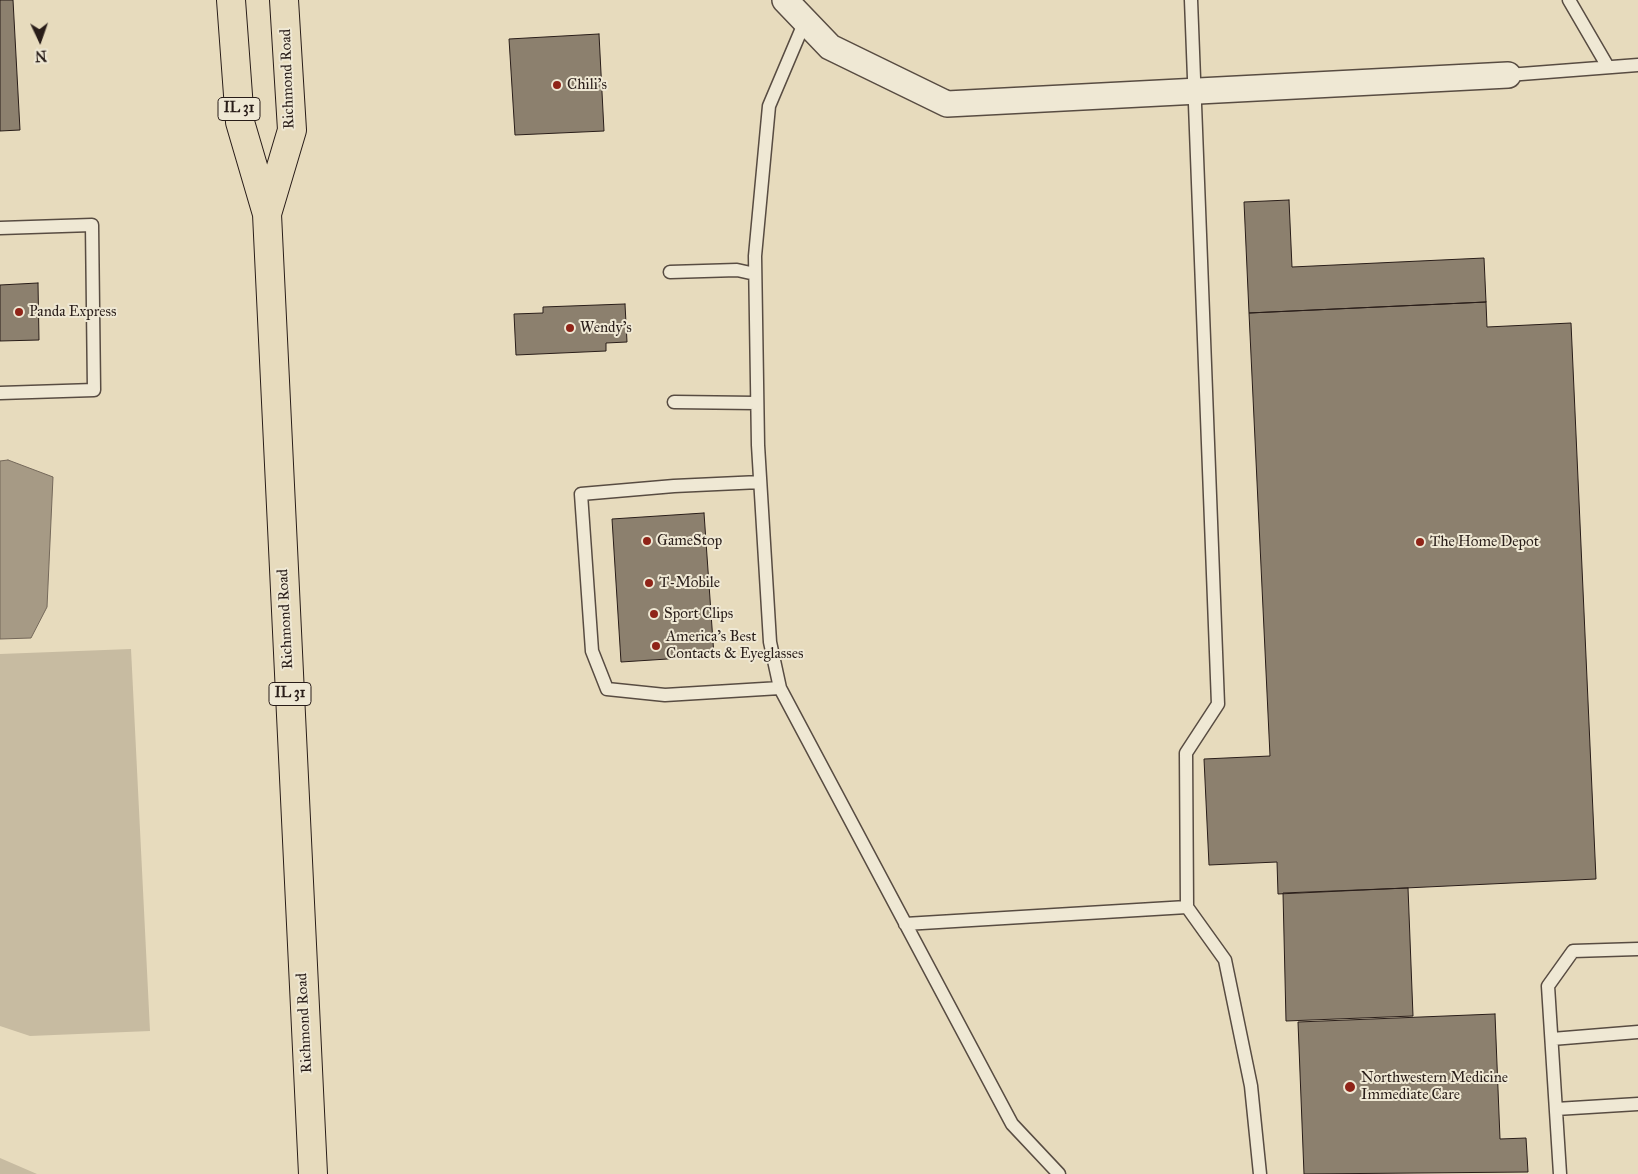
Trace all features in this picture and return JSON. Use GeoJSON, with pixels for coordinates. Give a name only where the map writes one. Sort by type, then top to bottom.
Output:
{"type":"FeatureCollection","features":[{"type":"Feature","properties":{"kind":"main road","name":"Richmond Road"},"geometry":{"type":"LineString","coordinates":[[230,3],[240,122],[267,214],[312,1174]]}},
{"type":"Feature","properties":{"kind":"main road","name":"Richmond Road"},"geometry":{"type":"LineString","coordinates":[[267,214],[292,130],[286,4]]}},
{"type":"Feature","properties":{"kind":"street"},"geometry":{"type":"LineString","coordinates":[[785,0],[830,47],[947,104],[1508,75]]}},
{"type":"Feature","properties":{"kind":"lane"},"geometry":{"type":"LineString","coordinates":[[1192,0],[1218,704],[1186,753],[1187,907],[1225,960],[1251,1086],[1260,1174]]}},
{"type":"Feature","properties":{"kind":"lane"},"geometry":{"type":"LineString","coordinates":[[1569,0],[1608,68]]}},
{"type":"Feature","properties":{"kind":"lane"},"geometry":{"type":"LineString","coordinates":[[806,21],[769,106],[755,274],[756,403],[760,482],[770,642],[780,688],[1012,1124],[1059,1174]]}},
{"type":"Feature","properties":{"kind":"lane"},"geometry":{"type":"LineString","coordinates":[[1508,75],[1638,65]]}},
{"type":"Feature","properties":{"kind":"lane"},"geometry":{"type":"LineString","coordinates":[[0,228],[92,225],[94,390],[0,393]]}},
{"type":"Feature","properties":{"kind":"lane"},"geometry":{"type":"LineString","coordinates":[[670,272],[738,270],[755,274]]}},
{"type":"Feature","properties":{"kind":"lane"},"geometry":{"type":"LineString","coordinates":[[674,402],[756,403]]}},
{"type":"Feature","properties":{"kind":"lane"},"geometry":{"type":"LineString","coordinates":[[760,482],[674,486],[581,494],[592,651],[607,689],[665,695],[780,688]]}},
{"type":"Feature","properties":{"kind":"lane"},"geometry":{"type":"LineString","coordinates":[[905,924],[1187,907]]}},
{"type":"Feature","properties":{"kind":"lane"},"geometry":{"type":"LineString","coordinates":[[1560,1174],[1548,986],[1573,951],[1638,949]]}},
{"type":"Feature","properties":{"kind":"lane"},"geometry":{"type":"LineString","coordinates":[[1552,1039],[1638,1032]]}},
{"type":"Feature","properties":{"kind":"lane"},"geometry":{"type":"LineString","coordinates":[[1556,1109],[1638,1104]]}},
{"type":"Feature","properties":{"kind":"shaded area"},"geometry":{"type":"Polygon","coordinates":[[[8,460],[53,477],[47,607],[31,638],[0,639],[0,461],[8,460]]]}},
{"type":"Feature","properties":{"kind":"shaded area"},"geometry":{"type":"Polygon","coordinates":[[[131,649],[150,1031],[30,1036],[0,1026],[0,654],[131,649]]]}},
{"type":"Feature","properties":{"kind":"shaded area"},"geometry":{"type":"Polygon","coordinates":[[[0,1158],[37,1174],[0,1174],[0,1158]]]}},
{"type":"Feature","properties":{"kind":"building"},"geometry":{"type":"Polygon","coordinates":[[[0,0],[13,0],[20,130],[0,131],[0,0]]]}},
{"type":"Feature","properties":{"kind":"building","name":"Chili's"},"geometry":{"type":"Polygon","coordinates":[[[599,34],[604,131],[515,135],[509,39],[599,34]]]}},
{"type":"Feature","properties":{"kind":"building"},"geometry":{"type":"Polygon","coordinates":[[[1289,200],[1292,267],[1484,258],[1486,302],[1249,313],[1244,202],[1289,200]]]}},
{"type":"Feature","properties":{"kind":"building","name":"Panda Express"},"geometry":{"type":"Polygon","coordinates":[[[38,283],[39,340],[0,341],[0,285],[38,283]]]}},
{"type":"Feature","properties":{"kind":"building","name":"The Home Depot"},"geometry":{"type":"Polygon","coordinates":[[[1486,302],[1487,327],[1571,323],[1596,879],[1278,894],[1277,862],[1209,865],[1204,759],[1270,756],[1249,313],[1486,302]]]}},
{"type":"Feature","properties":{"kind":"building","name":"Wendy's"},"geometry":{"type":"Polygon","coordinates":[[[625,304],[627,342],[606,343],[606,351],[516,355],[514,314],[543,313],[543,307],[625,304]]]}},
{"type":"Feature","properties":{"kind":"building"},"geometry":{"type":"Polygon","coordinates":[[[704,513],[714,656],[621,662],[612,519],[704,513]]]}},
{"type":"Feature","properties":{"kind":"building"},"geometry":{"type":"Polygon","coordinates":[[[1408,888],[1413,1016],[1286,1021],[1283,893],[1408,888]]]}},
{"type":"Feature","properties":{"kind":"building"},"geometry":{"type":"Polygon","coordinates":[[[1495,1014],[1500,1139],[1526,1138],[1528,1172],[1304,1174],[1298,1022],[1495,1014]]]}},
{"type":"Feature","properties":{"kind":"place","name":"Chili's"},"geometry":{"type":"Point","coordinates":[557,85]}},
{"type":"Feature","properties":{"kind":"place","name":"Panda Express"},"geometry":{"type":"Point","coordinates":[19,312]}},
{"type":"Feature","properties":{"kind":"place","name":"Wendy's"},"geometry":{"type":"Point","coordinates":[570,328]}},
{"type":"Feature","properties":{"kind":"place","name":"GameStop"},"geometry":{"type":"Point","coordinates":[647,541]}},
{"type":"Feature","properties":{"kind":"place","name":"The Home Depot"},"geometry":{"type":"Point","coordinates":[1420,542]}},
{"type":"Feature","properties":{"kind":"place","name":"T-Mobile"},"geometry":{"type":"Point","coordinates":[649,583]}},
{"type":"Feature","properties":{"kind":"place","name":"Sport Clips"},"geometry":{"type":"Point","coordinates":[654,614]}},
{"type":"Feature","properties":{"kind":"place","name":"America's Best Contacts & Eyeglasses"},"geometry":{"type":"Point","coordinates":[656,646]}},
{"type":"Feature","properties":{"kind":"place","name":"Northwestern Medicine Immediate Care"},"geometry":{"type":"Point","coordinates":[1350,1087]}}]}
